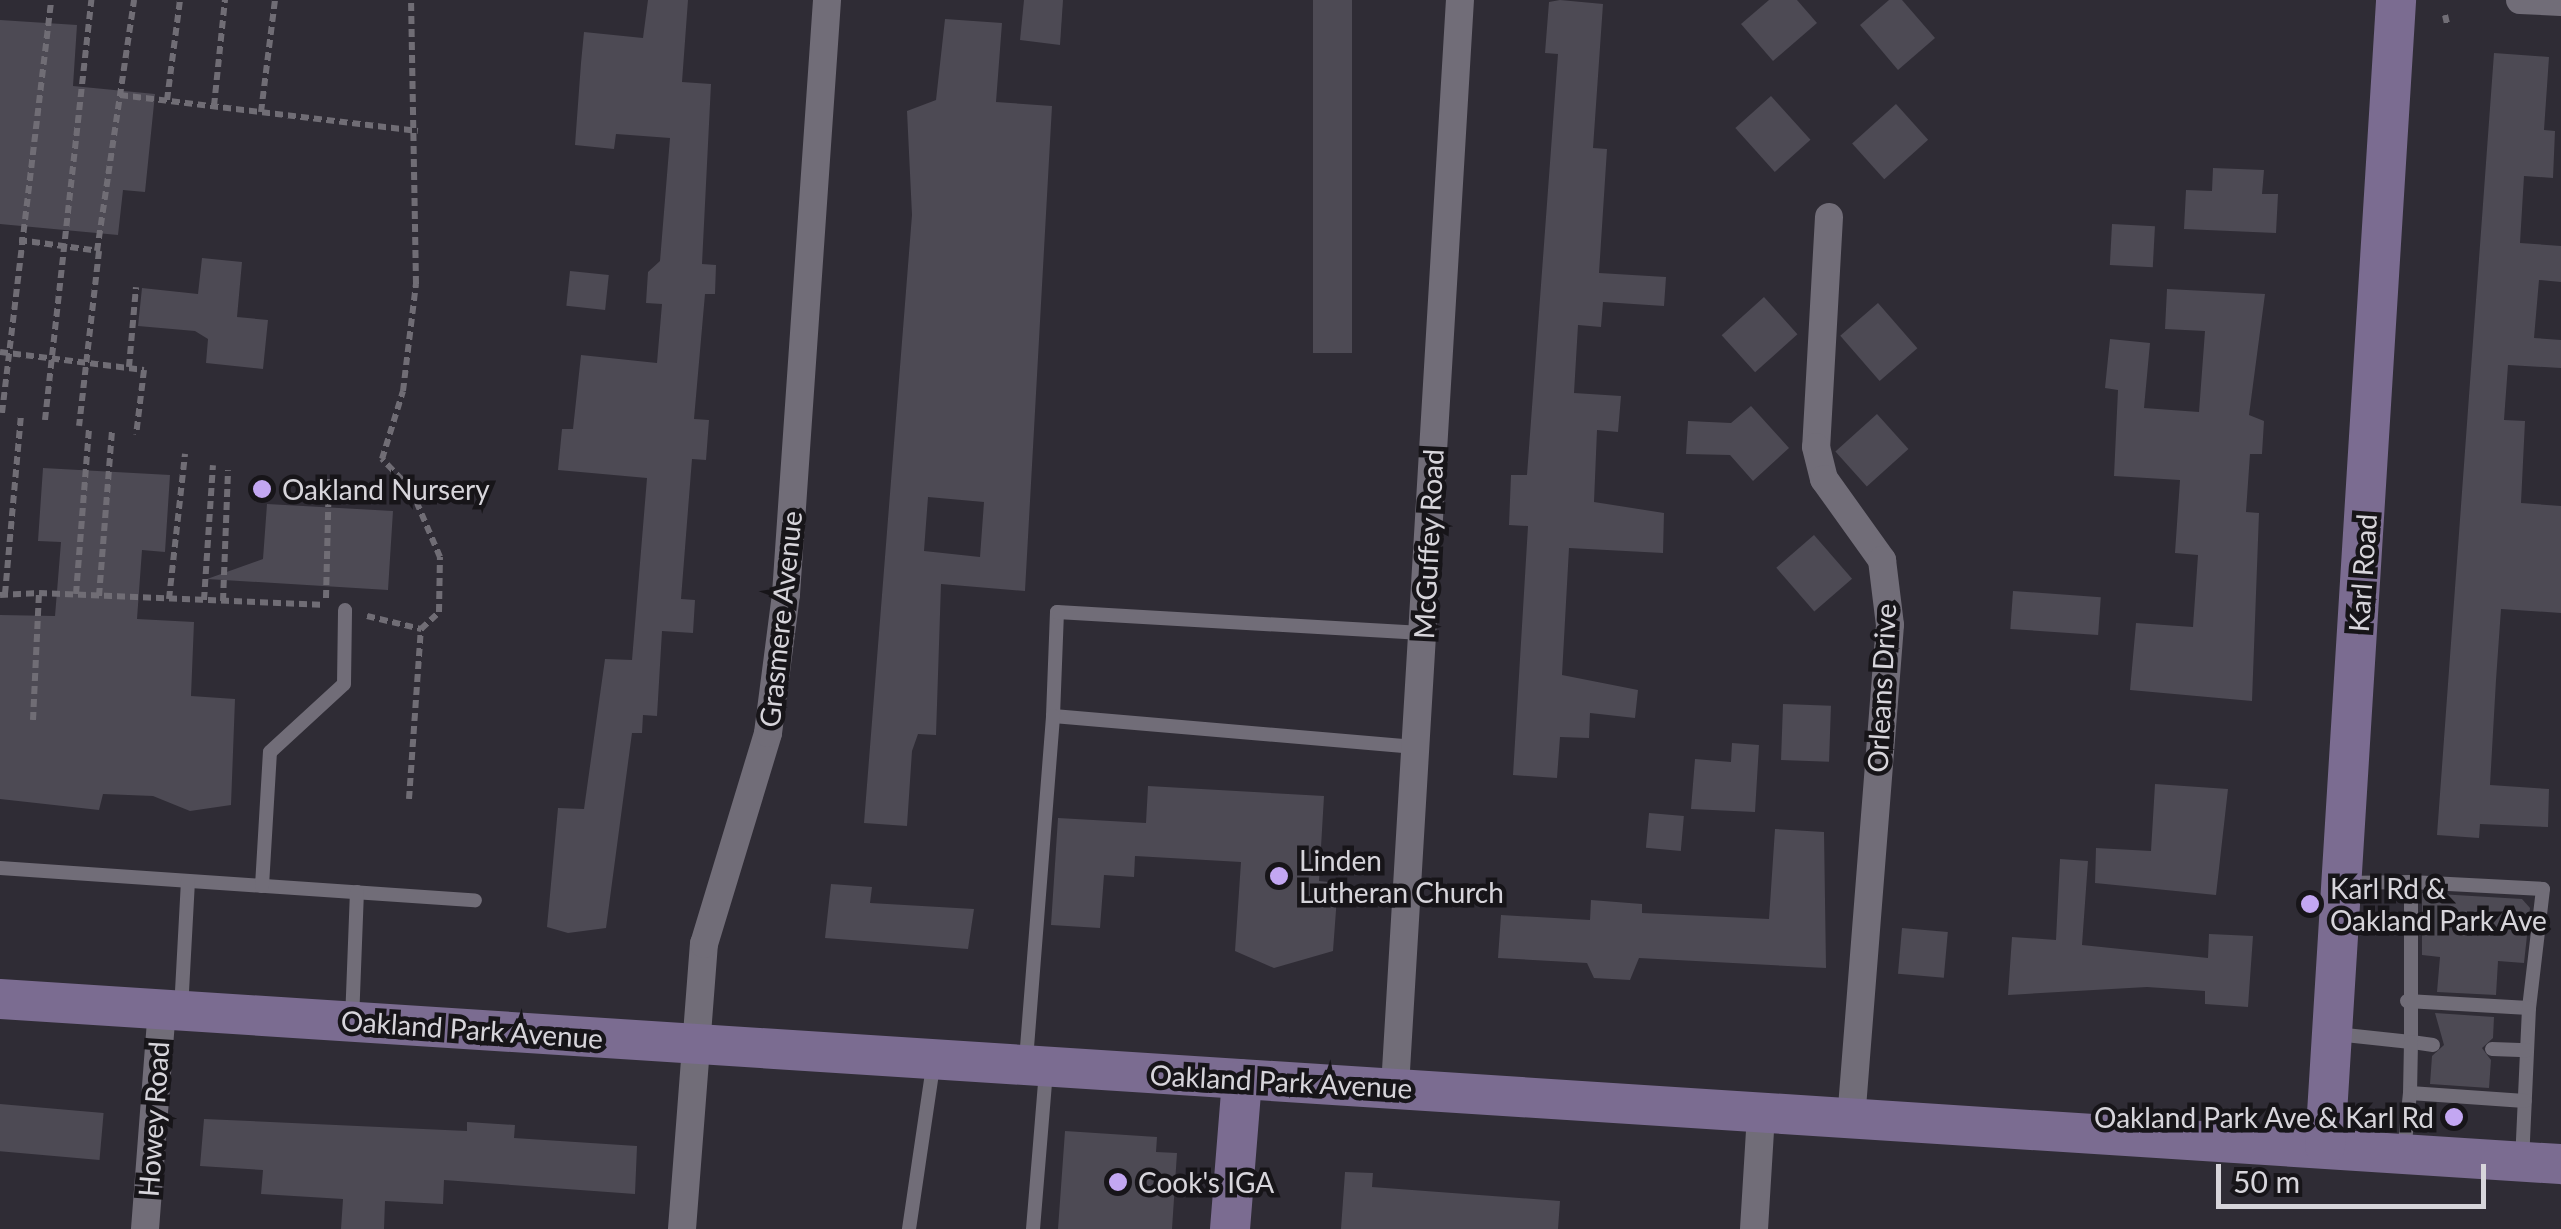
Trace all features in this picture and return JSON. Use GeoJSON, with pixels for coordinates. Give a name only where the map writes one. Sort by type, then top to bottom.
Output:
{"type":"FeatureCollection","features":[{"type":"Feature","properties":{"kind":"main road","name":"Karl Road"},"geometry":{"type":"LineString","coordinates":[[2325,1146],[2396,0]]}},
{"type":"Feature","properties":{"kind":"main road","name":"Oakland Park Avenue"},"geometry":{"type":"LineString","coordinates":[[0,999],[2542,1162]]}},
{"type":"Feature","properties":{"kind":"main road"},"geometry":{"type":"LineString","coordinates":[[1230,1229],[1242,1079]]}},
{"type":"Feature","properties":{"kind":"street","name":"Grasmere Avenue"},"geometry":{"type":"LineString","coordinates":[[682,1229],[711,902],[768,733],[786,594],[827,0]]}},
{"type":"Feature","properties":{"kind":"street","name":"McGuffey Road"},"geometry":{"type":"LineString","coordinates":[[1395,1088],[1460,0]]}},
{"type":"Feature","properties":{"kind":"street"},"geometry":{"type":"LineString","coordinates":[[2520,0],[2561,2]]}},
{"type":"Feature","properties":{"kind":"street","name":"Orleans Drive"},"geometry":{"type":"LineString","coordinates":[[1829,216],[1816,447],[1824,480],[1882,560],[1890,625],[1851,1119]]}},
{"type":"Feature","properties":{"kind":"street","name":"Howey Road"},"geometry":{"type":"LineString","coordinates":[[145,1229],[171,1010]]}},
{"type":"Feature","properties":{"kind":"street"},"geometry":{"type":"LineString","coordinates":[[1754,1229],[1761,1113]]}},
{"type":"Feature","properties":{"kind":"lane"},"geometry":{"type":"LineString","coordinates":[[262,886],[270,752],[344,684],[345,610]]}},
{"type":"Feature","properties":{"kind":"lane"},"geometry":{"type":"LineString","coordinates":[[1034,1229],[1036,1066],[1057,612],[1422,633]]}},
{"type":"Feature","properties":{"kind":"lane"},"geometry":{"type":"LineString","coordinates":[[1052,716],[1416,746]]}},
{"type":"Feature","properties":{"kind":"lane"},"geometry":{"type":"LineString","coordinates":[[0,868],[475,900]]}},
{"type":"Feature","properties":{"kind":"lane"},"geometry":{"type":"LineString","coordinates":[[171,1010],[188,881]]}},
{"type":"Feature","properties":{"kind":"lane"},"geometry":{"type":"LineString","coordinates":[[2342,883],[2411,882],[2544,889],[2529,1008],[2524,1100],[2542,1162]]}},
{"type":"Feature","properties":{"kind":"lane"},"geometry":{"type":"LineString","coordinates":[[2404,1152],[2410,1093],[2407,1001],[2411,882]]}},
{"type":"Feature","properties":{"kind":"lane"},"geometry":{"type":"LineString","coordinates":[[352,1021],[357,892]]}},
{"type":"Feature","properties":{"kind":"lane"},"geometry":{"type":"LineString","coordinates":[[2407,1001],[2529,1008]]}},
{"type":"Feature","properties":{"kind":"lane"},"geometry":{"type":"LineString","coordinates":[[2332,1034],[2432,1045]]}},
{"type":"Feature","properties":{"kind":"lane"},"geometry":{"type":"LineString","coordinates":[[2492,1048],[2527,1050]]}},
{"type":"Feature","properties":{"kind":"lane"},"geometry":{"type":"LineString","coordinates":[[910,1229],[934,1059]]}},
{"type":"Feature","properties":{"kind":"lane"},"geometry":{"type":"LineString","coordinates":[[2410,1093],[2524,1100]]}},
{"type":"Feature","properties":{"kind":"path"},"geometry":{"type":"LineString","coordinates":[[2,413],[4,353],[51,0]]}},
{"type":"Feature","properties":{"kind":"path"},"geometry":{"type":"LineString","coordinates":[[45,420],[92,0]]}},
{"type":"Feature","properties":{"kind":"path"},"geometry":{"type":"LineString","coordinates":[[79,426],[97,251],[134,0]]}},
{"type":"Feature","properties":{"kind":"path"},"geometry":{"type":"LineString","coordinates":[[167,100],[180,0]]}},
{"type":"Feature","properties":{"kind":"path"},"geometry":{"type":"LineString","coordinates":[[214,106],[225,0]]}},
{"type":"Feature","properties":{"kind":"path"},"geometry":{"type":"LineString","coordinates":[[261,112],[274,0]]}},
{"type":"Feature","properties":{"kind":"path"},"geometry":{"type":"LineString","coordinates":[[409,799],[421,629],[439,612],[440,557],[411,489],[382,459],[403,392],[416,284],[418,131],[411,0]]}},
{"type":"Feature","properties":{"kind":"path"},"geometry":{"type":"LineString","coordinates":[[120,95],[418,131]]}},
{"type":"Feature","properties":{"kind":"path"},"geometry":{"type":"LineString","coordinates":[[19,240],[97,251]]}},
{"type":"Feature","properties":{"kind":"path"},"geometry":{"type":"LineString","coordinates":[[129,367],[136,287]]}},
{"type":"Feature","properties":{"kind":"path"},"geometry":{"type":"LineString","coordinates":[[4,353],[144,370],[136,435]]}},
{"type":"Feature","properties":{"kind":"path"},"geometry":{"type":"LineString","coordinates":[[21,416],[2,594],[326,605],[421,629]]}},
{"type":"Feature","properties":{"kind":"path"},"geometry":{"type":"LineString","coordinates":[[76,594],[89,427]]}},
{"type":"Feature","properties":{"kind":"path"},"geometry":{"type":"LineString","coordinates":[[98,596],[112,430]]}},
{"type":"Feature","properties":{"kind":"path"},"geometry":{"type":"LineString","coordinates":[[169,599],[185,454]]}},
{"type":"Feature","properties":{"kind":"path"},"geometry":{"type":"LineString","coordinates":[[204,600],[213,465]]}},
{"type":"Feature","properties":{"kind":"path"},"geometry":{"type":"LineString","coordinates":[[223,601],[228,470]]}},
{"type":"Feature","properties":{"kind":"path"},"geometry":{"type":"LineString","coordinates":[[326,605],[329,479]]}},
{"type":"Feature","properties":{"kind":"path"},"geometry":{"type":"LineString","coordinates":[[33,720],[39,593]]}},
{"type":"Feature","properties":{"kind":"building"},"geometry":{"type":"Polygon","coordinates":[[[648,0],[688,0],[682,82],[711,84],[702,264],[716,265],[715,294],[705,294],[694,419],[709,420],[706,460],[692,459],[681,599],[695,600],[693,633],[662,631],[657,716],[643,715],[642,733],[632,733],[606,928],[568,933],[547,927],[558,808],[584,809],[605,659],[632,660],[647,478],[558,470],[562,429],[573,429],[581,355],[657,363],[662,304],[646,303],[648,272],[660,261],[670,138],[616,134],[614,149],[575,145],[581,63],[584,32],[643,38],[648,0]]]}},
{"type":"Feature","properties":{"kind":"building"},"geometry":{"type":"Polygon","coordinates":[[[1024,0],[1063,0],[1060,45],[1020,40],[1024,0]]]}},
{"type":"Feature","properties":{"kind":"building"},"geometry":{"type":"Polygon","coordinates":[[[1313,0],[1352,0],[1352,353],[1313,353],[1313,0]]]}},
{"type":"Feature","properties":{"kind":"building"},"geometry":{"type":"Polygon","coordinates":[[[1769,0],[1797,0],[1817,23],[1773,61],[1741,24],[1769,0]]]}},
{"type":"Feature","properties":{"kind":"building"},"geometry":{"type":"Polygon","coordinates":[[[1889,0],[1902,0],[1935,38],[1898,70],[1860,25],[1889,0]]]}},
{"type":"Feature","properties":{"kind":"building"},"geometry":{"type":"Polygon","coordinates":[[[1549,2],[1603,4],[1593,148],[1607,149],[1599,273],[1666,277],[1664,306],[1603,302],[1601,327],[1578,325],[1574,393],[1621,396],[1618,432],[1597,430],[1594,502],[1664,513],[1663,553],[1569,548],[1562,675],[1638,690],[1635,718],[1590,713],[1589,738],[1560,737],[1557,778],[1513,775],[1528,526],[1509,525],[1511,475],[1527,475],[1558,54],[1545,53],[1549,2]]]}},
{"type":"Feature","properties":{"kind":"building"},"geometry":{"type":"Polygon","coordinates":[[[945,19],[1002,23],[996,102],[1052,106],[1025,591],[941,584],[936,735],[918,734],[912,751],[907,826],[864,823],[912,215],[907,111],[936,100],[945,19]],[[928,497],[924,551],[980,557],[984,502],[928,497]]]}},
{"type":"Feature","properties":{"kind":"building"},"geometry":{"type":"Polygon","coordinates":[[[0,20],[77,25],[73,86],[155,94],[145,192],[123,190],[118,235],[0,224],[0,20]]]}},
{"type":"Feature","properties":{"kind":"building"},"geometry":{"type":"Polygon","coordinates":[[[2494,53],[2549,57],[2544,130],[2555,131],[2553,178],[2524,176],[2520,243],[2561,246],[2561,282],[2539,280],[2534,338],[2561,340],[2561,368],[2508,365],[2504,420],[2525,421],[2521,503],[2561,506],[2561,613],[2501,609],[2496,680],[2490,785],[2549,789],[2548,827],[2480,824],[2479,838],[2437,835],[2494,53]]]}},
{"type":"Feature","properties":{"kind":"building"},"geometry":{"type":"Polygon","coordinates":[[[1771,96],[1810,140],[1775,172],[1735,128],[1771,96]]]}},
{"type":"Feature","properties":{"kind":"building"},"geometry":{"type":"Polygon","coordinates":[[[1896,104],[1928,140],[1884,179],[1852,143],[1896,104]]]}},
{"type":"Feature","properties":{"kind":"building"},"geometry":{"type":"Polygon","coordinates":[[[2213,168],[2264,170],[2262,194],[2278,194],[2276,233],[2184,229],[2186,190],[2212,191],[2213,168]]]}},
{"type":"Feature","properties":{"kind":"building"},"geometry":{"type":"Polygon","coordinates":[[[2112,224],[2155,226],[2153,267],[2110,265],[2112,224]]]}},
{"type":"Feature","properties":{"kind":"building"},"geometry":{"type":"Polygon","coordinates":[[[202,258],[242,262],[237,317],[268,320],[263,369],[206,363],[208,339],[195,331],[138,326],[142,288],[198,294],[202,258]]]}},
{"type":"Feature","properties":{"kind":"building"},"geometry":{"type":"Polygon","coordinates":[[[570,271],[609,275],[605,310],[566,306],[570,271]]]}},
{"type":"Feature","properties":{"kind":"building"},"geometry":{"type":"Polygon","coordinates":[[[2167,289],[2265,294],[2249,415],[2264,421],[2262,454],[2250,454],[2246,512],[2259,513],[2252,701],[2130,690],[2136,623],[2193,627],[2198,555],[2175,553],[2180,480],[2114,476],[2118,390],[2105,388],[2110,339],[2150,343],[2144,408],[2199,412],[2205,331],[2165,329],[2167,289]]]}},
{"type":"Feature","properties":{"kind":"building"},"geometry":{"type":"Polygon","coordinates":[[[1764,297],[1797,334],[1755,372],[1722,335],[1764,297]]]}},
{"type":"Feature","properties":{"kind":"building"},"geometry":{"type":"Polygon","coordinates":[[[1878,303],[1917,348],[1880,381],[1840,336],[1878,303]]]}},
{"type":"Feature","properties":{"kind":"building"},"geometry":{"type":"Polygon","coordinates":[[[1751,406],[1789,448],[1753,481],[1730,455],[1686,454],[1688,421],[1731,423],[1751,406]]]}},
{"type":"Feature","properties":{"kind":"building"},"geometry":{"type":"Polygon","coordinates":[[[1877,414],[1908,449],[1867,486],[1835,451],[1877,414]]]}},
{"type":"Feature","properties":{"kind":"building"},"geometry":{"type":"Polygon","coordinates":[[[43,468],[170,475],[165,552],[142,550],[137,619],[194,622],[191,696],[235,699],[231,805],[190,811],[153,796],[103,794],[99,810],[0,799],[0,615],[55,616],[61,542],[38,541],[43,468]]]}},
{"type":"Feature","properties":{"kind":"building"},"geometry":{"type":"Polygon","coordinates":[[[267,504],[393,511],[388,590],[207,579],[263,559],[267,504]]]}},
{"type":"Feature","properties":{"kind":"building"},"geometry":{"type":"Polygon","coordinates":[[[1814,535],[1852,579],[1814,612],[1776,568],[1814,535]]]}},
{"type":"Feature","properties":{"kind":"building"},"geometry":{"type":"Polygon","coordinates":[[[2013,591],[2101,597],[2098,635],[2010,629],[2013,591]]]}},
{"type":"Feature","properties":{"kind":"building"},"geometry":{"type":"Polygon","coordinates":[[[1783,704],[1831,706],[1829,762],[1781,760],[1783,704]]]}},
{"type":"Feature","properties":{"kind":"building"},"geometry":{"type":"Polygon","coordinates":[[[1732,743],[1759,745],[1755,812],[1691,809],[1695,759],[1731,762],[1732,743]]]}},
{"type":"Feature","properties":{"kind":"building"},"geometry":{"type":"Polygon","coordinates":[[[2155,784],[2228,789],[2216,895],[2095,883],[2096,848],[2151,851],[2155,784]]]}},
{"type":"Feature","properties":{"kind":"building","name":"Linden Lutheran Church"},"geometry":{"type":"Polygon","coordinates":[[[1148,786],[1324,796],[1319,881],[1338,883],[1333,951],[1274,968],[1235,951],[1241,862],[1135,856],[1134,877],[1104,875],[1100,928],[1051,925],[1058,818],[1146,823],[1148,786]]]}},
{"type":"Feature","properties":{"kind":"building"},"geometry":{"type":"Polygon","coordinates":[[[1649,813],[1684,816],[1681,851],[1646,848],[1649,813]]]}},
{"type":"Feature","properties":{"kind":"building"},"geometry":{"type":"Polygon","coordinates":[[[1775,829],[1824,832],[1826,968],[1639,958],[1630,980],[1594,978],[1587,963],[1498,958],[1501,915],[1590,920],[1591,900],[1642,904],[1642,913],[1769,919],[1775,829]]]}},
{"type":"Feature","properties":{"kind":"building"},"geometry":{"type":"Polygon","coordinates":[[[2060,859],[2088,861],[2082,945],[2208,958],[2209,934],[2253,936],[2248,1007],[2205,1004],[2205,991],[2147,987],[2008,995],[2012,937],[2056,940],[2060,859]]]}},
{"type":"Feature","properties":{"kind":"building"},"geometry":{"type":"Polygon","coordinates":[[[831,884],[872,887],[870,903],[974,909],[968,949],[825,938],[831,884]]]}},
{"type":"Feature","properties":{"kind":"building"},"geometry":{"type":"Polygon","coordinates":[[[2422,893],[2522,899],[2530,908],[2524,963],[2498,961],[2496,995],[2437,992],[2440,957],[2422,955],[2422,893]]]}},
{"type":"Feature","properties":{"kind":"building"},"geometry":{"type":"Polygon","coordinates":[[[1902,928],[1948,932],[1944,978],[1898,974],[1902,928]]]}},
{"type":"Feature","properties":{"kind":"building"},"geometry":{"type":"Polygon","coordinates":[[[2435,1013],[2494,1017],[2493,1038],[2482,1048],[2491,1060],[2489,1088],[2430,1084],[2432,1056],[2444,1045],[2435,1013]]]}},
{"type":"Feature","properties":{"kind":"building"},"geometry":{"type":"Polygon","coordinates":[[[0,1104],[104,1113],[100,1160],[0,1151],[0,1104]]]}},
{"type":"Feature","properties":{"kind":"building"},"geometry":{"type":"Polygon","coordinates":[[[204,1119],[467,1131],[467,1122],[515,1125],[514,1138],[637,1146],[635,1194],[444,1180],[443,1204],[385,1201],[384,1229],[341,1229],[343,1199],[261,1194],[263,1170],[200,1166],[204,1119]]]}},
{"type":"Feature","properties":{"kind":"building","name":"Cook's IGA"},"geometry":{"type":"Polygon","coordinates":[[[1065,1131],[1157,1137],[1156,1152],[1177,1153],[1172,1229],[1058,1229],[1065,1131]]]}},
{"type":"Feature","properties":{"kind":"building"},"geometry":{"type":"Polygon","coordinates":[[[1345,1172],[1373,1173],[1372,1187],[1560,1201],[1558,1229],[1341,1229],[1345,1172]]]}},
{"type":"Feature","properties":{"kind":"place","name":"Oakland Nursery"},"geometry":{"type":"Point","coordinates":[262,489]}},
{"type":"Feature","properties":{"kind":"place","name":"Linden Lutheran Church"},"geometry":{"type":"Point","coordinates":[1279,876]}},
{"type":"Feature","properties":{"kind":"place","name":"Karl Rd & Oakland Park Ave"},"geometry":{"type":"Point","coordinates":[2310,904]}},
{"type":"Feature","properties":{"kind":"place","name":"Oakland Park Ave & Karl Rd"},"geometry":{"type":"Point","coordinates":[2454,1117]}},
{"type":"Feature","properties":{"kind":"place","name":"Cook's IGA"},"geometry":{"type":"Point","coordinates":[1118,1182]}}]}
